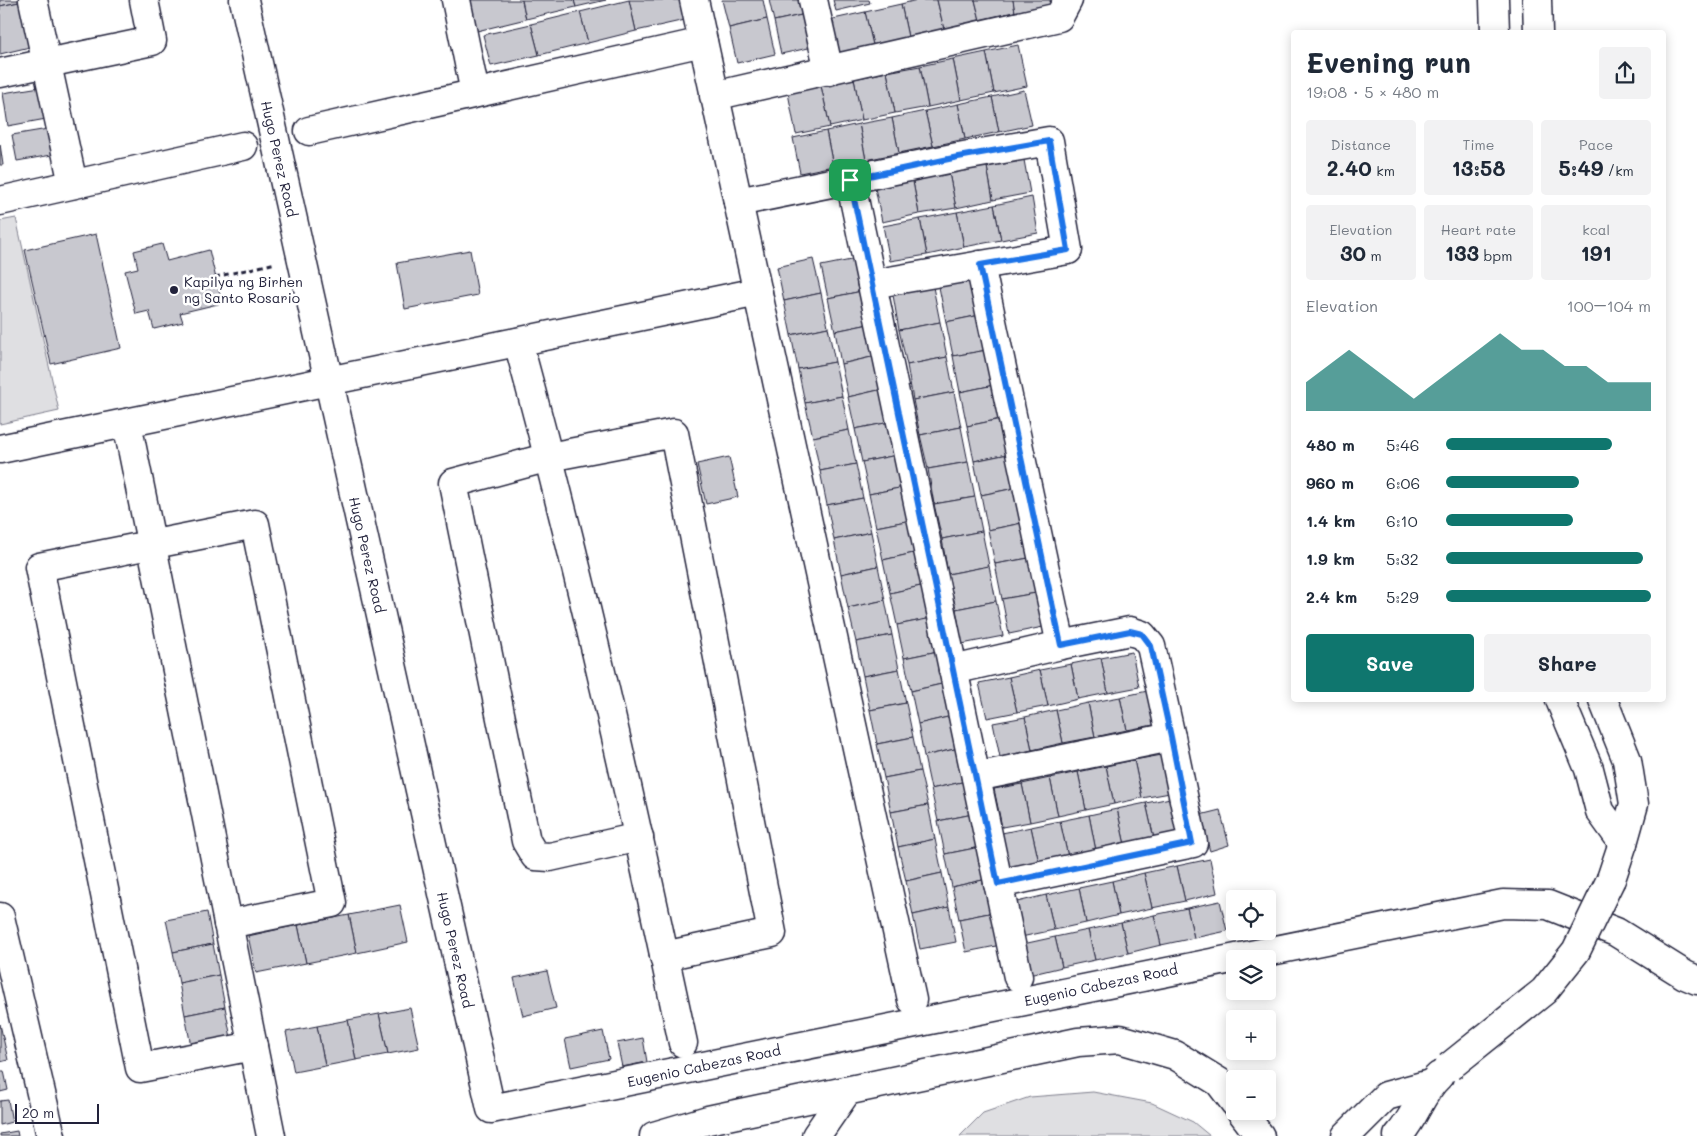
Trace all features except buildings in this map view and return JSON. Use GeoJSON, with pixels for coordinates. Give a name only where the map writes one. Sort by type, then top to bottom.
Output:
{"type":"FeatureCollection","features":[{"type":"Feature","properties":{"kind":"street"},"geometry":{"type":"LineString","coordinates":[[34,0],[73,184]]}},
{"type":"Feature","properties":{"kind":"street"},"geometry":{"type":"LineString","coordinates":[[0,73],[152,41],[144,0]]}},
{"type":"Feature","properties":{"kind":"street","name":"Hugo Perez Road"},"geometry":{"type":"LineString","coordinates":[[244,0],[491,1110]]}},
{"type":"Feature","properties":{"kind":"street"},"geometry":{"type":"LineString","coordinates":[[456,0],[475,93]]}},
{"type":"Feature","properties":{"kind":"street"},"geometry":{"type":"LineString","coordinates":[[694,0],[912,1000]]}},
{"type":"Feature","properties":{"kind":"street"},"geometry":{"type":"LineString","coordinates":[[813,0],[829,71]]}},
{"type":"Feature","properties":{"kind":"street"},"geometry":{"type":"LineString","coordinates":[[714,96],[1059,17],[1068,0]]}},
{"type":"Feature","properties":{"kind":"street"},"geometry":{"type":"LineString","coordinates":[[1494,0],[1495,30]]}},
{"type":"Feature","properties":{"kind":"street"},"geometry":{"type":"LineString","coordinates":[[1537,0],[1538,30]]}},
{"type":"Feature","properties":{"kind":"street"},"geometry":{"type":"LineString","coordinates":[[309,130],[703,42]]}},
{"type":"Feature","properties":{"kind":"street"},"geometry":{"type":"LineString","coordinates":[[738,202],[958,157],[1049,141],[1068,250],[872,284]]}},
{"type":"Feature","properties":{"kind":"street"},"geometry":{"type":"LineString","coordinates":[[0,200],[243,146]]}},
{"type":"Feature","properties":{"kind":"street"},"geometry":{"type":"LineString","coordinates":[[850,180],[1018,977]]}},
{"type":"Feature","properties":{"kind":"street"},"geometry":{"type":"LineString","coordinates":[[980,265],[1061,645]]}},
{"type":"Feature","properties":{"kind":"street"},"geometry":{"type":"LineString","coordinates":[[0,449],[758,292]]}},
{"type":"Feature","properties":{"kind":"street"},"geometry":{"type":"LineString","coordinates":[[518,342],[549,457],[639,837],[682,1043]]}},
{"type":"Feature","properties":{"kind":"street"},"geometry":{"type":"LineString","coordinates":[[127,423],[271,1136]]}},
{"type":"Feature","properties":{"kind":"street"},"geometry":{"type":"LineString","coordinates":[[639,837],[550,857],[535,856],[526,841],[453,483],[549,457],[674,433],[772,933],[664,956]]}},
{"type":"Feature","properties":{"kind":"street"},"geometry":{"type":"LineString","coordinates":[[228,924],[332,903],[255,524],[38,567],[140,1068],[253,1046]]}},
{"type":"Feature","properties":{"kind":"street"},"geometry":{"type":"LineString","coordinates":[[953,670],[1130,631],[1142,634],[1151,646],[1171,737],[1192,843],[998,884]]}},
{"type":"Feature","properties":{"kind":"street"},"geometry":{"type":"LineString","coordinates":[[1561,702],[1589,769],[1600,811],[1623,843]]}},
{"type":"Feature","properties":{"kind":"street"},"geometry":{"type":"LineString","coordinates":[[1346,1136],[1386,1096],[1440,1075],[1544,991],[1576,951],[1611,879],[1634,804],[1627,760],[1604,702]]}},
{"type":"Feature","properties":{"kind":"street"},"geometry":{"type":"LineString","coordinates":[[976,778],[1171,737]]}},
{"type":"Feature","properties":{"kind":"street","name":"Eugenio Cabezas Road"},"geometry":{"type":"LineString","coordinates":[[491,1110],[1503,904],[1548,905],[1616,932],[1684,975],[1697,980]]}},
{"type":"Feature","properties":{"kind":"street"},"geometry":{"type":"LineString","coordinates":[[0,917],[51,1136]]}},
{"type":"Feature","properties":{"kind":"street"},"geometry":{"type":"LineString","coordinates":[[654,1136],[708,1120],[1078,1042],[1120,1039],[1175,1055],[1219,1082],[1226,1091]]}},
{"type":"Feature","properties":{"kind":"street"},"geometry":{"type":"LineString","coordinates":[[1398,1136],[1408,1126],[1440,1075]]}},
{"type":"Feature","properties":{"kind":"street"},"geometry":{"type":"LineString","coordinates":[[816,1136],[847,1092]]}},
{"type":"Feature","properties":{"kind":"street"},"geometry":{"type":"LineString","coordinates":[[1248,1120],[1260,1136]]}},
{"type":"Feature","properties":{"kind":"path"},"geometry":{"type":"LineString","coordinates":[[215,277],[301,257]]}},
{"type":"Feature","properties":{"kind":"shaded area"},"geometry":{"type":"Polygon","coordinates":[[[16,218],[59,411],[0,424],[0,221],[16,218]]]}},
{"type":"Feature","properties":{"kind":"shaded area"},"geometry":{"type":"Polygon","coordinates":[[[1093,1092],[1152,1103],[1193,1122],[1210,1136],[960,1136],[983,1113],[1030,1097],[1093,1092]]]}},
{"type":"Feature","properties":{"kind":"place","name":"Kapilya ng Birhen ng Santo Rosario"},"geometry":{"type":"Point","coordinates":[174,290]}},
{"type":"Feature","properties":{"kind":"route"},"geometry":{"type":"LineString","coordinates":[[1049,141],[1068,250],[980,265],[1061,645],[1130,631],[1142,634],[1151,646],[1192,843],[998,884],[850,180],[958,157],[1049,141]]}}]}
